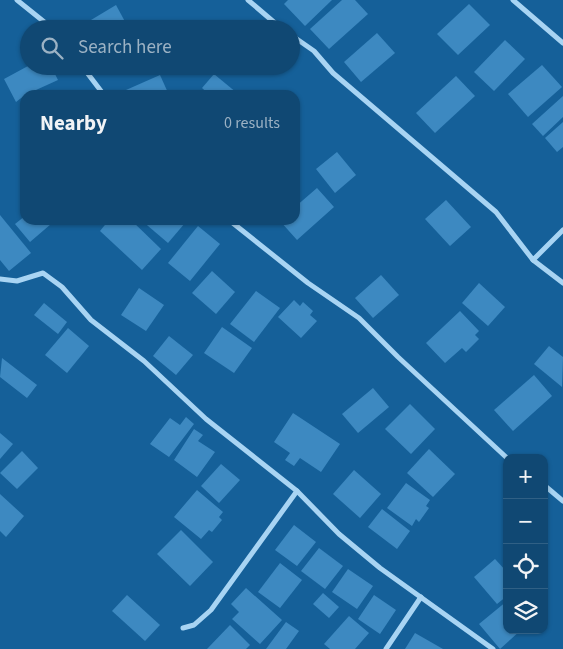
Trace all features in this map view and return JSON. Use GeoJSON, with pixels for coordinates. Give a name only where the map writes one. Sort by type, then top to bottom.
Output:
{"type":"FeatureCollection","features":[{"type":"Feature","properties":{"kind":"street"},"geometry":{"type":"LineString","coordinates":[[17,0],[42,20]]}},
{"type":"Feature","properties":{"kind":"street"},"geometry":{"type":"LineString","coordinates":[[248,0],[271,20]]}},
{"type":"Feature","properties":{"kind":"street"},"geometry":{"type":"LineString","coordinates":[[513,0],[563,42]]}},
{"type":"Feature","properties":{"kind":"street"},"geometry":{"type":"LineString","coordinates":[[300,42],[314,51],[334,73],[496,212],[533,260],[563,283]]}},
{"type":"Feature","properties":{"kind":"street"},"geometry":{"type":"LineString","coordinates":[[89,75],[100,90]]}},
{"type":"Feature","properties":{"kind":"street"},"geometry":{"type":"LineString","coordinates":[[235,225],[308,283],[359,318],[398,357],[503,454]]}},
{"type":"Feature","properties":{"kind":"street"},"geometry":{"type":"LineString","coordinates":[[533,260],[563,230]]}},
{"type":"Feature","properties":{"kind":"street"},"geometry":{"type":"LineString","coordinates":[[0,279],[18,281],[42,273],[52,278],[91,320],[144,361],[206,419],[297,491],[339,534],[380,568],[493,649]]}},
{"type":"Feature","properties":{"kind":"street"},"geometry":{"type":"LineString","coordinates":[[548,488],[563,501]]}},
{"type":"Feature","properties":{"kind":"street"},"geometry":{"type":"LineString","coordinates":[[183,628],[194,625],[211,610],[297,491]]}},
{"type":"Feature","properties":{"kind":"street"},"geometry":{"type":"LineString","coordinates":[[386,649],[421,597]]}},
{"type":"Feature","properties":{"kind":"building"},"geometry":{"type":"Polygon","coordinates":[[[288,0],[332,0],[305,26],[284,4],[288,0]]]}},
{"type":"Feature","properties":{"kind":"building"},"geometry":{"type":"Polygon","coordinates":[[[342,0],[355,0],[368,14],[329,49],[310,29],[342,0]]]}},
{"type":"Feature","properties":{"kind":"building"},"geometry":{"type":"Polygon","coordinates":[[[469,4],[490,25],[458,55],[437,34],[469,4]]]}},
{"type":"Feature","properties":{"kind":"building"},"geometry":{"type":"Polygon","coordinates":[[[116,5],[124,20],[91,20],[116,5]]]}},
{"type":"Feature","properties":{"kind":"building"},"geometry":{"type":"Polygon","coordinates":[[[377,33],[395,53],[361,82],[344,62],[377,33]]]}},
{"type":"Feature","properties":{"kind":"building"},"geometry":{"type":"Polygon","coordinates":[[[505,40],[525,59],[494,91],[474,72],[505,40]]]}},
{"type":"Feature","properties":{"kind":"building"},"geometry":{"type":"Polygon","coordinates":[[[542,65],[562,87],[528,117],[508,94],[542,65]]]}},
{"type":"Feature","properties":{"kind":"building"},"geometry":{"type":"Polygon","coordinates":[[[20,70],[20,75],[56,75],[58,80],[36,90],[20,90],[20,99],[16,102],[4,79],[20,70]]]}},
{"type":"Feature","properties":{"kind":"building"},"geometry":{"type":"Polygon","coordinates":[[[160,75],[167,90],[126,90],[160,75]]]}},
{"type":"Feature","properties":{"kind":"building"},"geometry":{"type":"Polygon","coordinates":[[[215,75],[233,90],[204,90],[202,88],[215,75]]]}},
{"type":"Feature","properties":{"kind":"building"},"geometry":{"type":"Polygon","coordinates":[[[456,76],[475,96],[435,133],[416,113],[456,76]]]}},
{"type":"Feature","properties":{"kind":"building"},"geometry":{"type":"Polygon","coordinates":[[[563,96],[563,117],[543,136],[532,124],[563,96]]]}},
{"type":"Feature","properties":{"kind":"building"},"geometry":{"type":"Polygon","coordinates":[[[563,122],[563,147],[557,152],[545,138],[563,122]]]}},
{"type":"Feature","properties":{"kind":"building"},"geometry":{"type":"Polygon","coordinates":[[[337,152],[356,175],[335,193],[316,169],[337,152]]]}},
{"type":"Feature","properties":{"kind":"building"},"geometry":{"type":"Polygon","coordinates":[[[317,188],[334,207],[297,240],[284,225],[300,225],[300,203],[317,188]]]}},
{"type":"Feature","properties":{"kind":"building"},"geometry":{"type":"Polygon","coordinates":[[[446,200],[471,227],[450,246],[425,219],[446,200]]]}},
{"type":"Feature","properties":{"kind":"building"},"geometry":{"type":"Polygon","coordinates":[[[0,215],[31,253],[9,271],[0,260],[0,215]]]}},
{"type":"Feature","properties":{"kind":"building"},"geometry":{"type":"Polygon","coordinates":[[[20,220],[20,225],[50,225],[30,242],[15,224],[20,220]]]}},
{"type":"Feature","properties":{"kind":"building"},"geometry":{"type":"Polygon","coordinates":[[[105,225],[136,225],[161,249],[142,270],[100,231],[105,225]]]}},
{"type":"Feature","properties":{"kind":"building"},"geometry":{"type":"Polygon","coordinates":[[[147,225],[183,225],[168,243],[147,225]]]}},
{"type":"Feature","properties":{"kind":"building"},"geometry":{"type":"Polygon","coordinates":[[[198,226],[220,244],[190,281],[168,263],[198,226]]]}},
{"type":"Feature","properties":{"kind":"building"},"geometry":{"type":"Polygon","coordinates":[[[212,271],[235,292],[216,314],[192,293],[212,271]]]}},
{"type":"Feature","properties":{"kind":"building"},"geometry":{"type":"Polygon","coordinates":[[[381,275],[399,295],[373,318],[355,298],[381,275]]]}},
{"type":"Feature","properties":{"kind":"building"},"geometry":{"type":"Polygon","coordinates":[[[479,283],[505,307],[488,326],[462,303],[479,283]]]}},
{"type":"Feature","properties":{"kind":"building"},"geometry":{"type":"Polygon","coordinates":[[[139,288],[164,305],[146,331],[121,315],[139,288]]]}},
{"type":"Feature","properties":{"kind":"building"},"geometry":{"type":"Polygon","coordinates":[[[256,291],[280,308],[254,342],[230,324],[256,291]]]}},
{"type":"Feature","properties":{"kind":"building"},"geometry":{"type":"Polygon","coordinates":[[[294,300],[300,306],[303,302],[313,311],[310,315],[317,321],[301,338],[278,317],[294,300]]]}},
{"type":"Feature","properties":{"kind":"building"},"geometry":{"type":"Polygon","coordinates":[[[44,303],[67,322],[58,334],[34,315],[44,303]]]}},
{"type":"Feature","properties":{"kind":"building"},"geometry":{"type":"Polygon","coordinates":[[[460,311],[479,331],[475,335],[479,339],[466,352],[462,348],[445,363],[426,343],[460,311]]]}},
{"type":"Feature","properties":{"kind":"building"},"geometry":{"type":"Polygon","coordinates":[[[222,327],[252,348],[234,373],[204,353],[222,327]]]}},
{"type":"Feature","properties":{"kind":"building"},"geometry":{"type":"Polygon","coordinates":[[[68,328],[89,346],[67,373],[45,355],[68,328]]]}},
{"type":"Feature","properties":{"kind":"building"},"geometry":{"type":"Polygon","coordinates":[[[169,336],[193,355],[176,375],[153,356],[169,336]]]}},
{"type":"Feature","properties":{"kind":"building"},"geometry":{"type":"Polygon","coordinates":[[[549,346],[563,357],[562,387],[534,364],[549,346]]]}},
{"type":"Feature","properties":{"kind":"building"},"geometry":{"type":"Polygon","coordinates":[[[2,358],[37,385],[27,398],[0,377],[2,358]]]}},
{"type":"Feature","properties":{"kind":"building"},"geometry":{"type":"Polygon","coordinates":[[[534,375],[552,396],[513,431],[494,410],[534,375]]]}},
{"type":"Feature","properties":{"kind":"building"},"geometry":{"type":"Polygon","coordinates":[[[373,388],[389,407],[358,433],[342,414],[373,388]]]}},
{"type":"Feature","properties":{"kind":"building"},"geometry":{"type":"Polygon","coordinates":[[[410,404],[435,429],[411,454],[385,429],[410,404]]]}},
{"type":"Feature","properties":{"kind":"building"},"geometry":{"type":"Polygon","coordinates":[[[293,413],[340,444],[321,472],[300,458],[294,466],[285,460],[290,453],[274,442],[293,413]]]}},
{"type":"Feature","properties":{"kind":"building"},"geometry":{"type":"Polygon","coordinates":[[[186,417],[194,424],[169,457],[150,444],[170,418],[180,425],[186,417]]]}},
{"type":"Feature","properties":{"kind":"building"},"geometry":{"type":"Polygon","coordinates":[[[194,429],[203,435],[198,441],[215,452],[197,477],[174,460],[194,429]]]}},
{"type":"Feature","properties":{"kind":"building"},"geometry":{"type":"Polygon","coordinates":[[[0,433],[13,444],[0,459],[0,433]]]}},
{"type":"Feature","properties":{"kind":"building"},"geometry":{"type":"Polygon","coordinates":[[[429,449],[455,474],[433,497],[407,473],[429,449]]]}},
{"type":"Feature","properties":{"kind":"building"},"geometry":{"type":"Polygon","coordinates":[[[22,451],[38,468],[17,489],[0,473],[22,451]]]}},
{"type":"Feature","properties":{"kind":"building"},"geometry":{"type":"Polygon","coordinates":[[[221,464],[240,480],[219,503],[201,486],[221,464]]]}},
{"type":"Feature","properties":{"kind":"building"},"geometry":{"type":"Polygon","coordinates":[[[354,470],[381,494],[360,518],[333,494],[354,470]]]}},
{"type":"Feature","properties":{"kind":"building"},"geometry":{"type":"Polygon","coordinates":[[[406,483],[430,500],[426,506],[429,508],[419,522],[416,519],[412,526],[387,508],[406,483]]]}},
{"type":"Feature","properties":{"kind":"building"},"geometry":{"type":"Polygon","coordinates":[[[197,490],[223,512],[219,517],[222,520],[212,532],[209,530],[201,539],[174,517],[197,490]]]}},
{"type":"Feature","properties":{"kind":"building"},"geometry":{"type":"Polygon","coordinates":[[[0,494],[24,516],[6,537],[0,531],[0,494]]]}},
{"type":"Feature","properties":{"kind":"building"},"geometry":{"type":"Polygon","coordinates":[[[382,509],[410,531],[397,549],[368,527],[382,509]]]}},
{"type":"Feature","properties":{"kind":"building"},"geometry":{"type":"Polygon","coordinates":[[[294,525],[316,542],[297,566],[275,550],[294,525]]]}},
{"type":"Feature","properties":{"kind":"building"},"geometry":{"type":"Polygon","coordinates":[[[181,530],[213,562],[190,586],[157,554],[181,530]]]}},
{"type":"Feature","properties":{"kind":"building"},"geometry":{"type":"Polygon","coordinates":[[[319,548],[343,566],[325,589],[301,571],[319,548]]]}},
{"type":"Feature","properties":{"kind":"building"},"geometry":{"type":"Polygon","coordinates":[[[495,559],[503,568],[503,599],[497,604],[474,577],[495,559]]]}},
{"type":"Feature","properties":{"kind":"building"},"geometry":{"type":"Polygon","coordinates":[[[280,563],[302,580],[280,608],[258,592],[280,563]]]}},
{"type":"Feature","properties":{"kind":"building"},"geometry":{"type":"Polygon","coordinates":[[[348,569],[373,586],[357,609],[332,592],[348,569]]]}},
{"type":"Feature","properties":{"kind":"building"},"geometry":{"type":"Polygon","coordinates":[[[246,588],[282,620],[260,644],[232,619],[239,612],[231,604],[246,588]]]}},
{"type":"Feature","properties":{"kind":"building"},"geometry":{"type":"Polygon","coordinates":[[[323,593],[339,607],[329,618],[313,604],[323,593]]]}},
{"type":"Feature","properties":{"kind":"building"},"geometry":{"type":"Polygon","coordinates":[[[127,595],[160,625],[145,641],[112,611],[127,595]]]}},
{"type":"Feature","properties":{"kind":"building"},"geometry":{"type":"Polygon","coordinates":[[[374,595],[396,610],[380,634],[358,619],[374,595]]]}},
{"type":"Feature","properties":{"kind":"building"},"geometry":{"type":"Polygon","coordinates":[[[503,604],[503,634],[517,634],[500,649],[479,624],[503,604]]]}},
{"type":"Feature","properties":{"kind":"building"},"geometry":{"type":"Polygon","coordinates":[[[349,616],[369,633],[355,649],[330,649],[324,644],[349,616]]]}},
{"type":"Feature","properties":{"kind":"building"},"geometry":{"type":"Polygon","coordinates":[[[286,622],[299,631],[286,649],[266,649],[286,622]]]}},
{"type":"Feature","properties":{"kind":"building"},"geometry":{"type":"Polygon","coordinates":[[[230,625],[250,645],[246,649],[207,649],[230,625]]]}},
{"type":"Feature","properties":{"kind":"building"},"geometry":{"type":"Polygon","coordinates":[[[415,633],[443,649],[405,649],[415,633]]]}}]}
